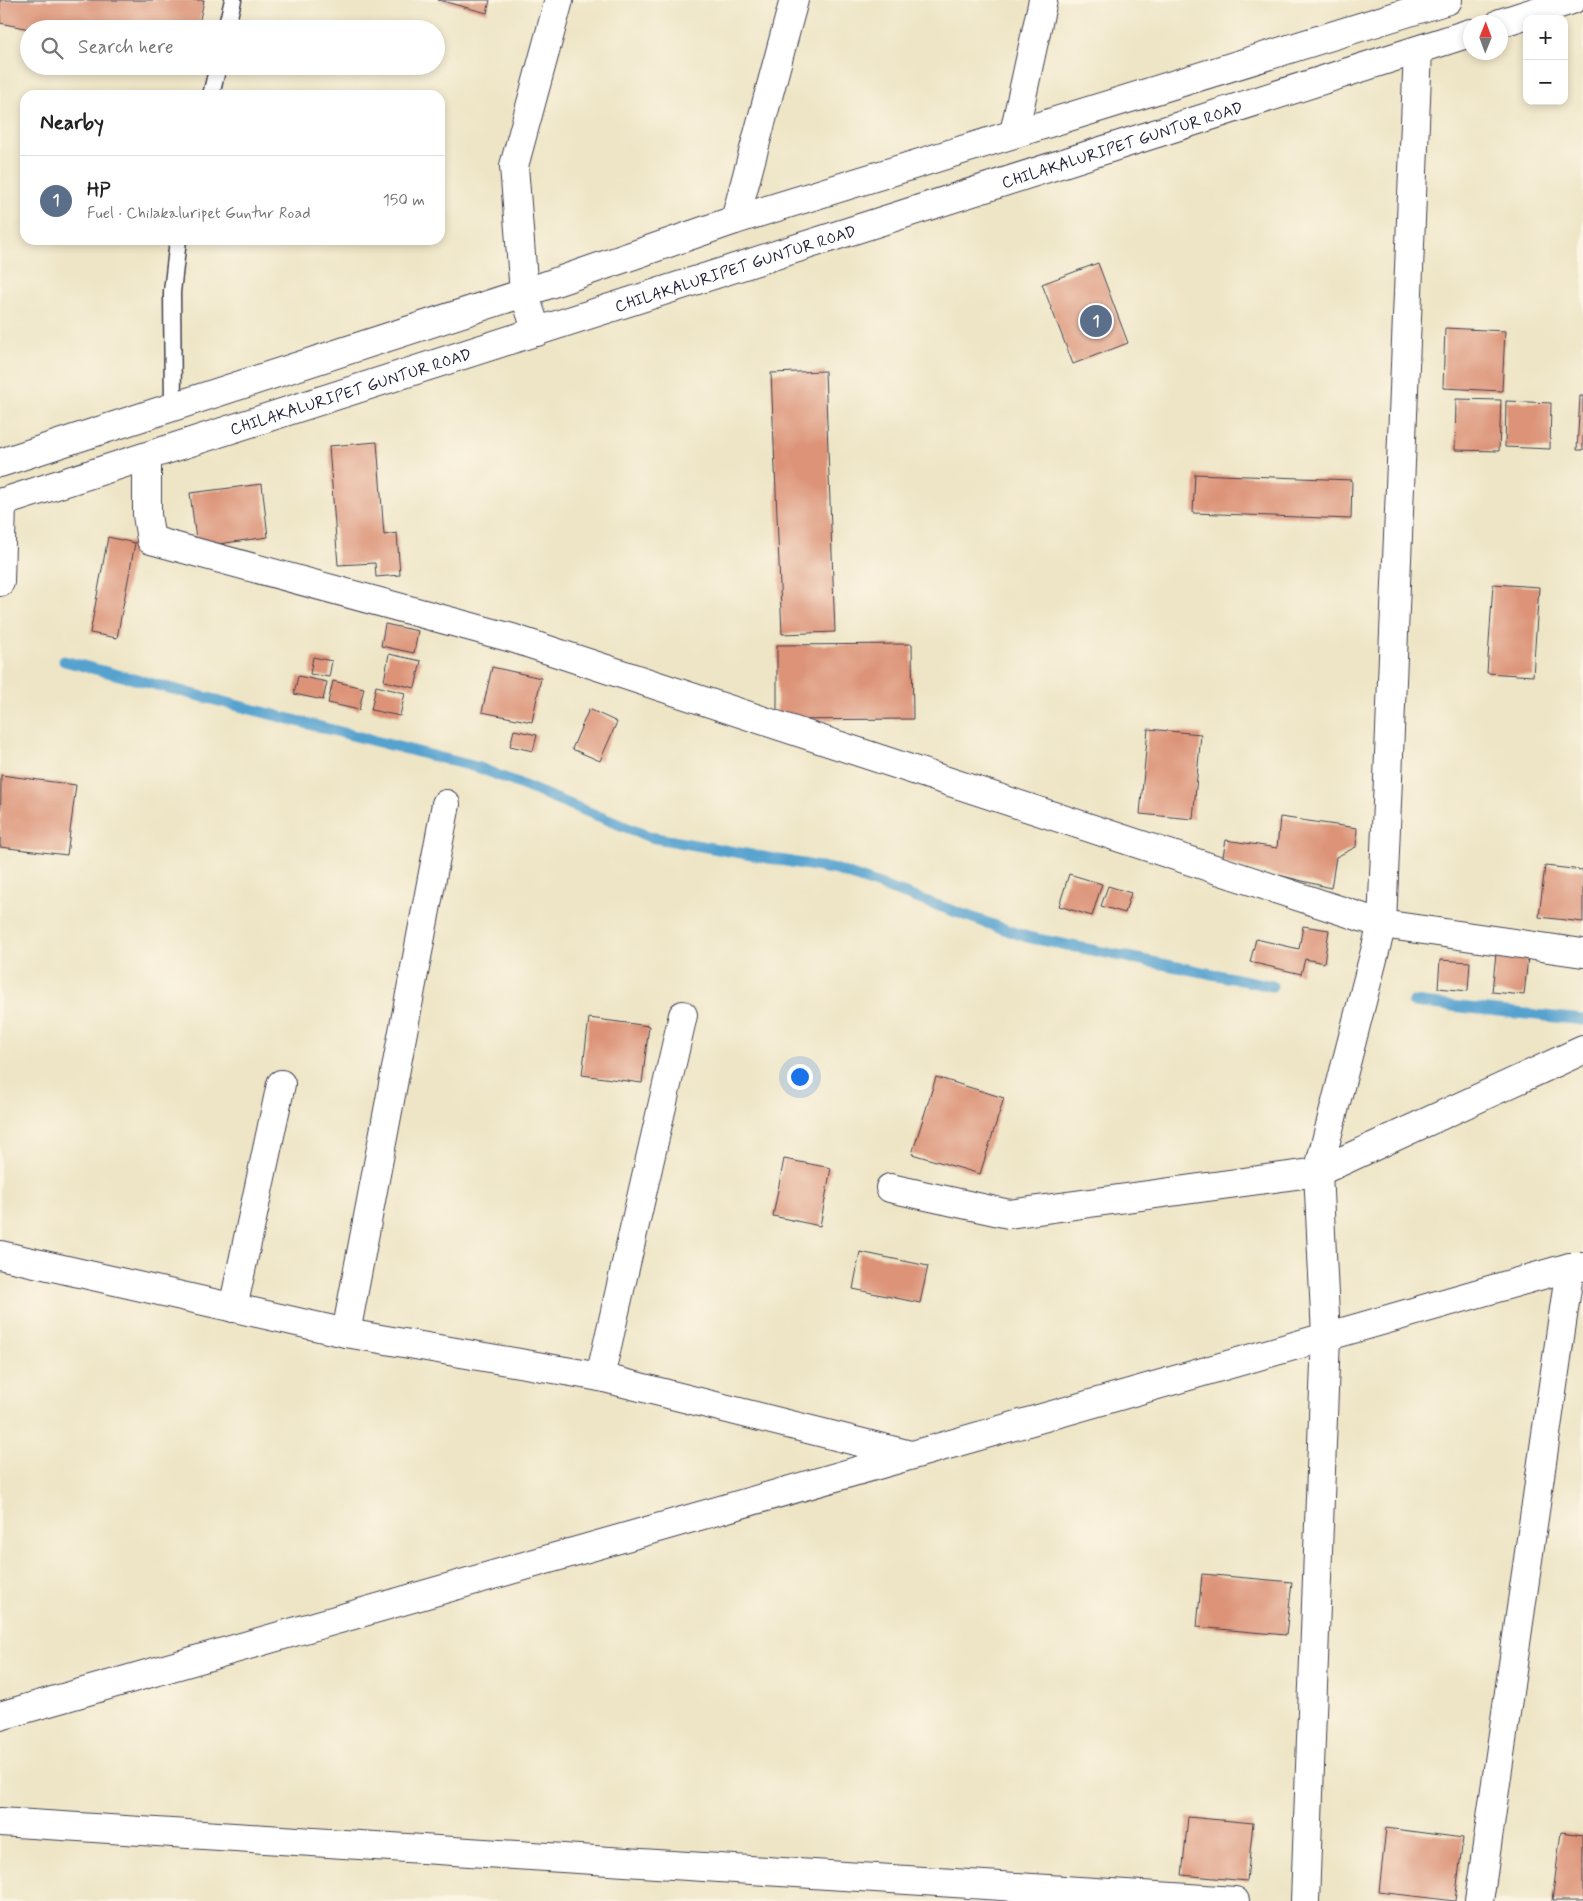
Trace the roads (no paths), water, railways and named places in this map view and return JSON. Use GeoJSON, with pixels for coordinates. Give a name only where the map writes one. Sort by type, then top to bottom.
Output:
{"type":"FeatureCollection","features":[{"type":"Feature","properties":{"kind":"main road"},"geometry":{"type":"LineString","coordinates":[[537,332],[524,293],[514,166],[559,0]]}},
{"type":"Feature","properties":{"kind":"main road"},"geometry":{"type":"LineString","coordinates":[[735,220],[794,0]]}},
{"type":"Feature","properties":{"kind":"main road"},"geometry":{"type":"LineString","coordinates":[[1014,133],[1043,0]]}},
{"type":"Feature","properties":{"kind":"main road"},"geometry":{"type":"LineString","coordinates":[[0,463],[524,293],[735,220],[1448,0]]}},
{"type":"Feature","properties":{"kind":"main road"},"geometry":{"type":"LineString","coordinates":[[1508,20],[1572,0]]}},
{"type":"Feature","properties":{"kind":"main road","name":"CHILAKALURIPET GUNTUR ROAD"},"geometry":{"type":"LineString","coordinates":[[1,503],[1463,35]]}},
{"type":"Feature","properties":{"kind":"main road"},"geometry":{"type":"LineString","coordinates":[[1305,1901],[1326,1336],[1318,1172],[1382,924],[1418,50]]}},
{"type":"Feature","properties":{"kind":"main road"},"geometry":{"type":"LineString","coordinates":[[147,457],[147,515],[151,540],[512,638],[1382,924],[1583,953]]}},
{"type":"Feature","properties":{"kind":"main road"},"geometry":{"type":"LineString","coordinates":[[0,582],[1,503]]}},
{"type":"Feature","properties":{"kind":"main road"},"geometry":{"type":"LineString","coordinates":[[346,1333],[446,804]]}},
{"type":"Feature","properties":{"kind":"main road"},"geometry":{"type":"LineString","coordinates":[[600,1377],[683,1016]]}},
{"type":"Feature","properties":{"kind":"main road"},"geometry":{"type":"LineString","coordinates":[[890,1188],[1009,1214],[1318,1172],[1583,1050]]}},
{"type":"Feature","properties":{"kind":"main road"},"geometry":{"type":"LineString","coordinates":[[233,1308],[281,1084]]}},
{"type":"Feature","properties":{"kind":"main road"},"geometry":{"type":"LineString","coordinates":[[0,1255],[346,1333],[600,1377],[912,1455]]}},
{"type":"Feature","properties":{"kind":"main road"},"geometry":{"type":"LineString","coordinates":[[0,1716],[1326,1336],[1576,1267],[1479,1901]]}},
{"type":"Feature","properties":{"kind":"main road"},"geometry":{"type":"LineString","coordinates":[[0,1822],[1154,1898],[1235,1901]]}},
{"type":"Feature","properties":{"kind":"lane"},"geometry":{"type":"LineString","coordinates":[[228,20],[233,0]]}},
{"type":"Feature","properties":{"kind":"lane"},"geometry":{"type":"LineString","coordinates":[[212,90],[216,75]]}},
{"type":"Feature","properties":{"kind":"lane"},"geometry":{"type":"LineString","coordinates":[[173,408],[172,292],[177,245]]}},
{"type":"Feature","properties":{"kind":"waterway"},"geometry":{"type":"LineString","coordinates":[[64,661],[480,768],[650,837],[837,870],[1027,937],[1272,986]]}},
{"type":"Feature","properties":{"kind":"waterway"},"geometry":{"type":"LineString","coordinates":[[1413,1002],[1583,1020]]}},
{"type":"Feature","properties":{"kind":"place","name":"HP"},"geometry":{"type":"Point","coordinates":[1096,321]}}]}
